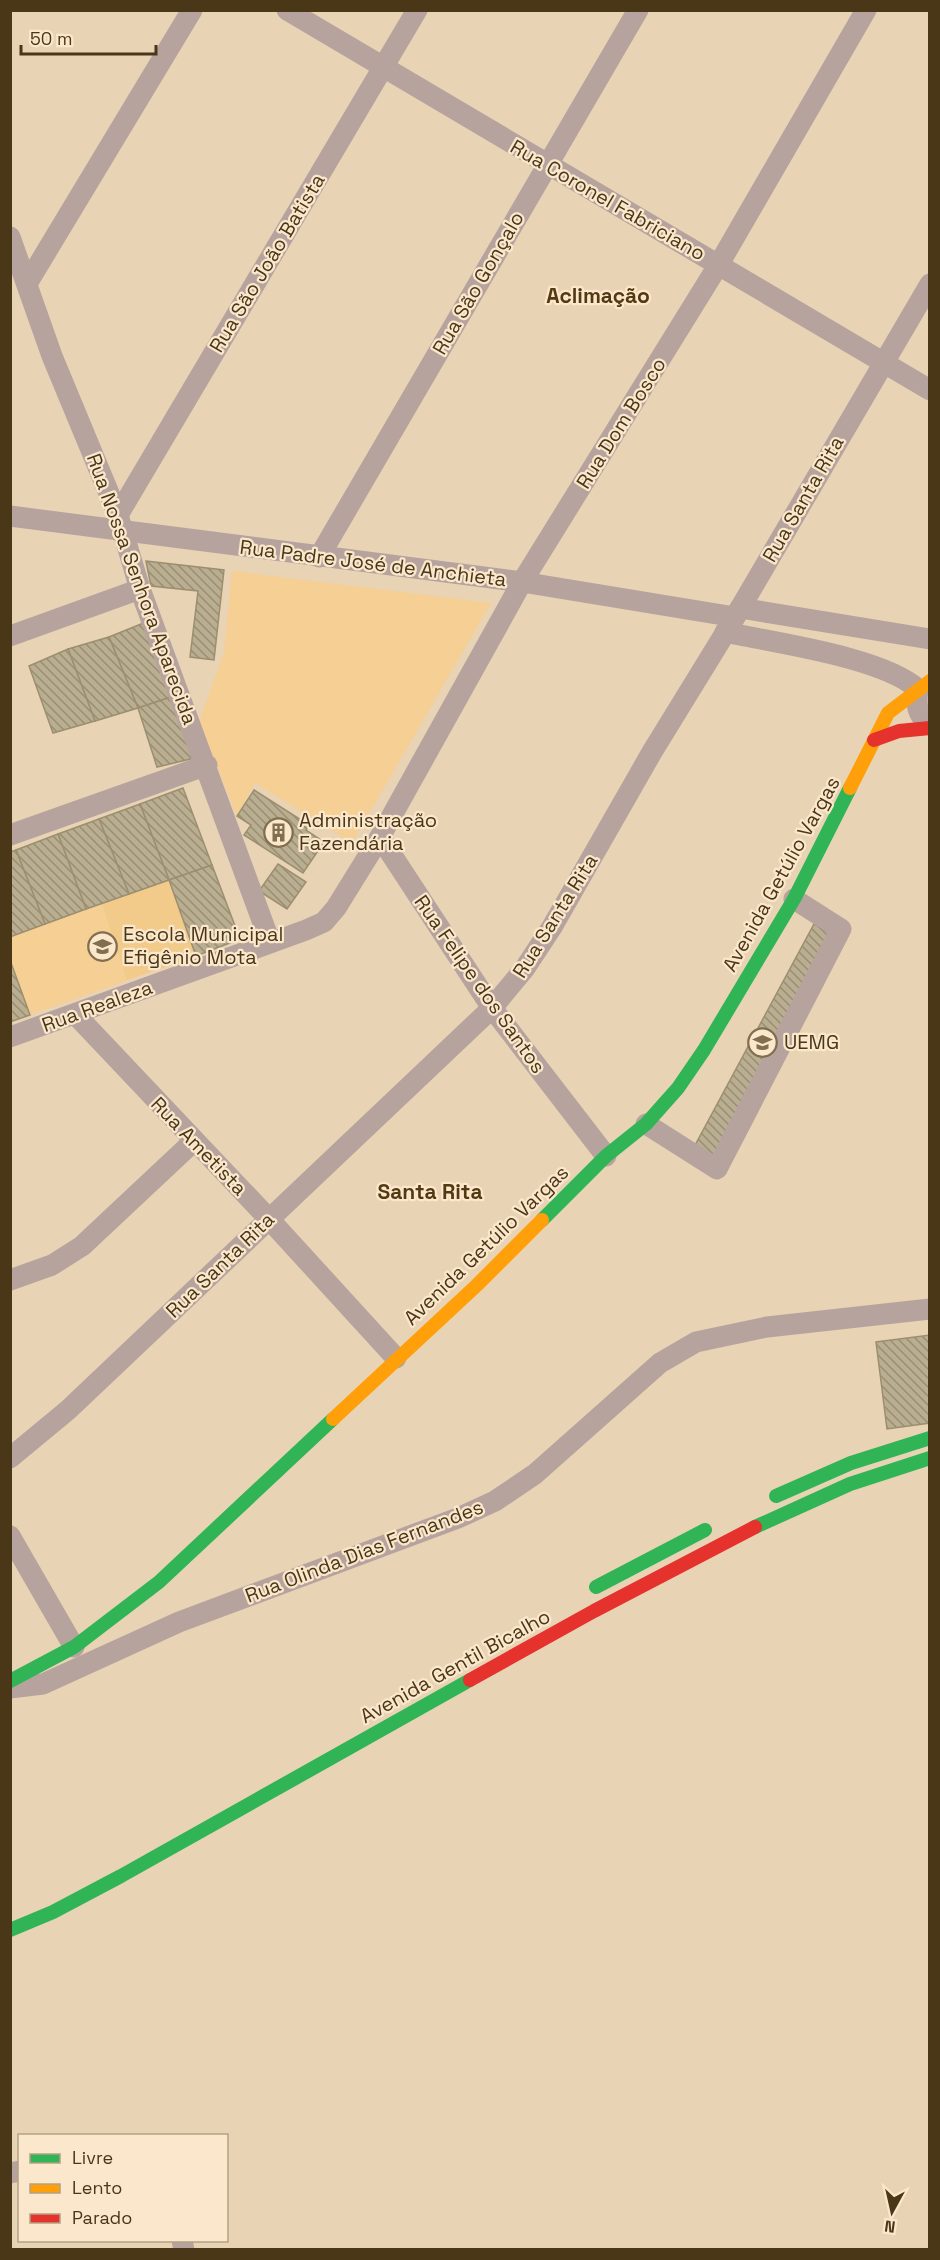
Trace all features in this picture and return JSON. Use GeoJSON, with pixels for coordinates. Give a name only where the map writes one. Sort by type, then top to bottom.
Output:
{"type":"FeatureCollection","features":[{"type":"Feature","properties":{"kind":"street"},"geometry":{"type":"LineString","coordinates":[[28,282],[192,10]]}},
{"type":"Feature","properties":{"kind":"street","name":"Rua Coronel Fabriciano"},"geometry":{"type":"LineString","coordinates":[[287,10],[930,390]]}},
{"type":"Feature","properties":{"kind":"street","name":"Rua São João Batista"},"geometry":{"type":"LineString","coordinates":[[119,522],[417,10]]}},
{"type":"Feature","properties":{"kind":"street","name":"Rua São Gonçalo"},"geometry":{"type":"LineString","coordinates":[[319,557],[638,10]]}},
{"type":"Feature","properties":{"kind":"street","name":"Rua Dom Bosco"},"geometry":{"type":"LineString","coordinates":[[380,837],[522,582],[719,264],[866,10]]}},
{"type":"Feature","properties":{"kind":"street","name":"Rua Nossa Senhora Aparecida"},"geometry":{"type":"LineString","coordinates":[[10,237],[28,282],[52,356],[119,522],[140,589],[207,765],[270,942]]}},
{"type":"Feature","properties":{"kind":"street","name":"Rua Santa Rita"},"geometry":{"type":"LineString","coordinates":[[10,1458],[68,1410],[492,1008],[525,968],[552,927],[652,752],[930,284]]}},
{"type":"Feature","properties":{"kind":"street","name":"Rua Padre José de Anchieta"},"geometry":{"type":"LineString","coordinates":[[10,516],[119,522],[319,557],[522,582],[733,619],[930,639]]}},
{"type":"Feature","properties":{"kind":"street"},"geometry":{"type":"LineString","coordinates":[[10,636],[140,589]]}},
{"type":"Feature","properties":{"kind":"street","name":"Rua Padre José de Anchieta"},"geometry":{"type":"LineString","coordinates":[[733,619],[880,667],[905,678],[926,683]]}},
{"type":"Feature","properties":{"kind":"street"},"geometry":{"type":"LineString","coordinates":[[926,683],[916,704],[919,714],[930,726]]}},
{"type":"Feature","properties":{"kind":"street","name":"Avenida Getúlio Vargas"},"geometry":{"type":"LineString","coordinates":[[10,1681],[68,1658],[159,1582],[396,1358],[477,1285],[606,1156],[646,1124],[678,1088],[704,1050],[794,898],[888,714],[903,699],[926,683]]}},
{"type":"Feature","properties":{"kind":"street"},"geometry":{"type":"LineString","coordinates":[[874,740],[899,731],[930,726]]}},
{"type":"Feature","properties":{"kind":"street"},"geometry":{"type":"LineString","coordinates":[[10,835],[207,765]]}},
{"type":"Feature","properties":{"kind":"street","name":"Rua Realeza"},"geometry":{"type":"LineString","coordinates":[[10,1038],[324,922],[336,908],[380,837]]}},
{"type":"Feature","properties":{"kind":"street","name":"Rua Felipe dos Santos"},"geometry":{"type":"LineString","coordinates":[[380,837],[492,1008],[606,1156]]}},
{"type":"Feature","properties":{"kind":"street"},"geometry":{"type":"LineString","coordinates":[[646,1124],[717,1169],[841,929],[794,898]]}},
{"type":"Feature","properties":{"kind":"street","name":"Rua Ametista"},"geometry":{"type":"LineString","coordinates":[[75,1014],[269,1219],[396,1358]]}},
{"type":"Feature","properties":{"kind":"street"},"geometry":{"type":"LineString","coordinates":[[10,1281],[52,1265],[82,1246],[194,1141]]}},
{"type":"Feature","properties":{"kind":"street","name":"Rua Olinda Dias Fernandes"},"geometry":{"type":"LineString","coordinates":[[10,1688],[43,1684],[68,1658],[179,1622],[458,1518],[495,1501],[535,1474],[660,1363],[696,1342],[767,1327],[930,1309]]}},
{"type":"Feature","properties":{"kind":"street"},"geometry":{"type":"LineString","coordinates":[[760,1504],[816,1476],[887,1449],[930,1438]]}},
{"type":"Feature","properties":{"kind":"street","name":"Avenida Gentil Bicalho"},"geometry":{"type":"LineString","coordinates":[[10,1930],[53,1912],[111,1881],[594,1611],[759,1525],[850,1484],[930,1458]]}},
{"type":"Feature","properties":{"kind":"street"},"geometry":{"type":"LineString","coordinates":[[589,1592],[717,1525]]}},
{"type":"Feature","properties":{"kind":"street"},"geometry":{"type":"LineString","coordinates":[[10,1536],[68,1658]]}},
{"type":"Feature","properties":{"kind":"shaded area"},"geometry":{"type":"Polygon","coordinates":[[[232,571],[491,603],[352,843],[255,783],[237,816],[199,722],[224,652],[232,571]]]}},
{"type":"Feature","properties":{"kind":"shaded area","name":"Escola Municipal Efigênio Mota"},"geometry":{"type":"Polygon","coordinates":[[[169,880],[196,956],[30,1015],[11,960],[11,937],[169,880]]]}},
{"type":"Feature","properties":{"kind":"shaded area"},"geometry":{"type":"Polygon","coordinates":[[[169,880],[196,956],[127,980],[102,904],[169,880]]]}},
{"type":"Feature","properties":{"kind":"building"},"geometry":{"type":"Polygon","coordinates":[[[146,561],[224,570],[214,660],[190,657],[198,591],[151,586],[146,561]]]}},
{"type":"Feature","properties":{"kind":"building"},"geometry":{"type":"Polygon","coordinates":[[[146,622],[177,695],[138,708],[109,637],[146,622]]]}},
{"type":"Feature","properties":{"kind":"building"},"geometry":{"type":"Polygon","coordinates":[[[109,637],[138,708],[95,721],[68,649],[109,637]]]}},
{"type":"Feature","properties":{"kind":"building"},"geometry":{"type":"Polygon","coordinates":[[[68,649],[95,721],[53,733],[29,666],[68,649]]]}},
{"type":"Feature","properties":{"kind":"building"},"geometry":{"type":"Polygon","coordinates":[[[177,695],[195,758],[157,767],[138,708],[177,695]]]}},
{"type":"Feature","properties":{"kind":"building"},"geometry":{"type":"Polygon","coordinates":[[[183,788],[212,865],[169,880],[140,804],[183,788]]]}},
{"type":"Feature","properties":{"kind":"building","name":"Administração Fazendária"},"geometry":{"type":"Polygon","coordinates":[[[254,790],[309,825],[306,830],[324,842],[303,873],[244,835],[251,825],[237,816],[254,790]]]}},
{"type":"Feature","properties":{"kind":"building"},"geometry":{"type":"Polygon","coordinates":[[[140,804],[169,880],[129,894],[99,819],[140,804]]]}},
{"type":"Feature","properties":{"kind":"building"},"geometry":{"type":"Polygon","coordinates":[[[99,819],[129,894],[86,909],[58,834],[99,819]]]}},
{"type":"Feature","properties":{"kind":"building"},"geometry":{"type":"Polygon","coordinates":[[[58,834],[86,909],[45,924],[16,850],[58,834]]]}},
{"type":"Feature","properties":{"kind":"building"},"geometry":{"type":"Polygon","coordinates":[[[16,850],[45,924],[10,937],[10,852],[16,850]]]}},
{"type":"Feature","properties":{"kind":"building"},"geometry":{"type":"Polygon","coordinates":[[[278,864],[306,882],[287,909],[259,891],[278,864]]]}},
{"type":"Feature","properties":{"kind":"building"},"geometry":{"type":"Polygon","coordinates":[[[212,865],[240,939],[196,956],[169,880],[212,865]]]}},
{"type":"Feature","properties":{"kind":"building","name":"UEMG"},"geometry":{"type":"Polygon","coordinates":[[[814,924],[833,934],[712,1159],[693,1149],[814,924]]]}},
{"type":"Feature","properties":{"kind":"building"},"geometry":{"type":"Polygon","coordinates":[[[10,960],[30,1015],[10,1022],[10,960]]]}},
{"type":"Feature","properties":{"kind":"building"},"geometry":{"type":"Polygon","coordinates":[[[930,1335],[930,1423],[887,1429],[876,1342],[930,1335]]]}},
{"type":"Feature","properties":{"kind":"traffic: fast"},"geometry":{"type":"LineString","coordinates":[[542,1220],[606,1156],[646,1124],[678,1088],[704,1050],[794,899],[850,788]]}},
{"type":"Feature","properties":{"kind":"traffic: fast"},"geometry":{"type":"LineString","coordinates":[[10,1681],[74,1647],[159,1582],[333,1419]]}},
{"type":"Feature","properties":{"kind":"traffic: fast"},"geometry":{"type":"LineString","coordinates":[[776,1496],[851,1463],[930,1438]]}},
{"type":"Feature","properties":{"kind":"traffic: fast"},"geometry":{"type":"LineString","coordinates":[[755,1527],[850,1484],[930,1458]]}},
{"type":"Feature","properties":{"kind":"traffic: fast"},"geometry":{"type":"LineString","coordinates":[[596,1587],[705,1530]]}},
{"type":"Feature","properties":{"kind":"traffic: fast"},"geometry":{"type":"LineString","coordinates":[[10,1930],[53,1912],[121,1876],[470,1680]]}},
{"type":"Feature","properties":{"kind":"traffic: slow"},"geometry":{"type":"LineString","coordinates":[[850,788],[888,713],[930,681]]}},
{"type":"Feature","properties":{"kind":"traffic: slow"},"geometry":{"type":"LineString","coordinates":[[333,1419],[477,1285],[542,1220]]}},
{"type":"Feature","properties":{"kind":"traffic: jam"},"geometry":{"type":"LineString","coordinates":[[874,740],[899,731],[930,728]]}},
{"type":"Feature","properties":{"kind":"traffic: jam"},"geometry":{"type":"LineString","coordinates":[[470,1680],[594,1611],[755,1527]]}},
{"type":"Feature","properties":{"kind":"place","name":"Administração Fazendária"},"geometry":{"type":"Point","coordinates":[278,832]}},
{"type":"Feature","properties":{"kind":"place","name":"Escola Municipal Efigênio Mota"},"geometry":{"type":"Point","coordinates":[102,946]}},
{"type":"Feature","properties":{"kind":"place","name":"UEMG"},"geometry":{"type":"Point","coordinates":[763,1042]}},
{"type":"Feature","properties":{"kind":"district","name":"Aclimação"},"geometry":{"type":"Point","coordinates":[598,295]}},
{"type":"Feature","properties":{"kind":"district","name":"Santa Rita"},"geometry":{"type":"Point","coordinates":[430,1191]}}]}
